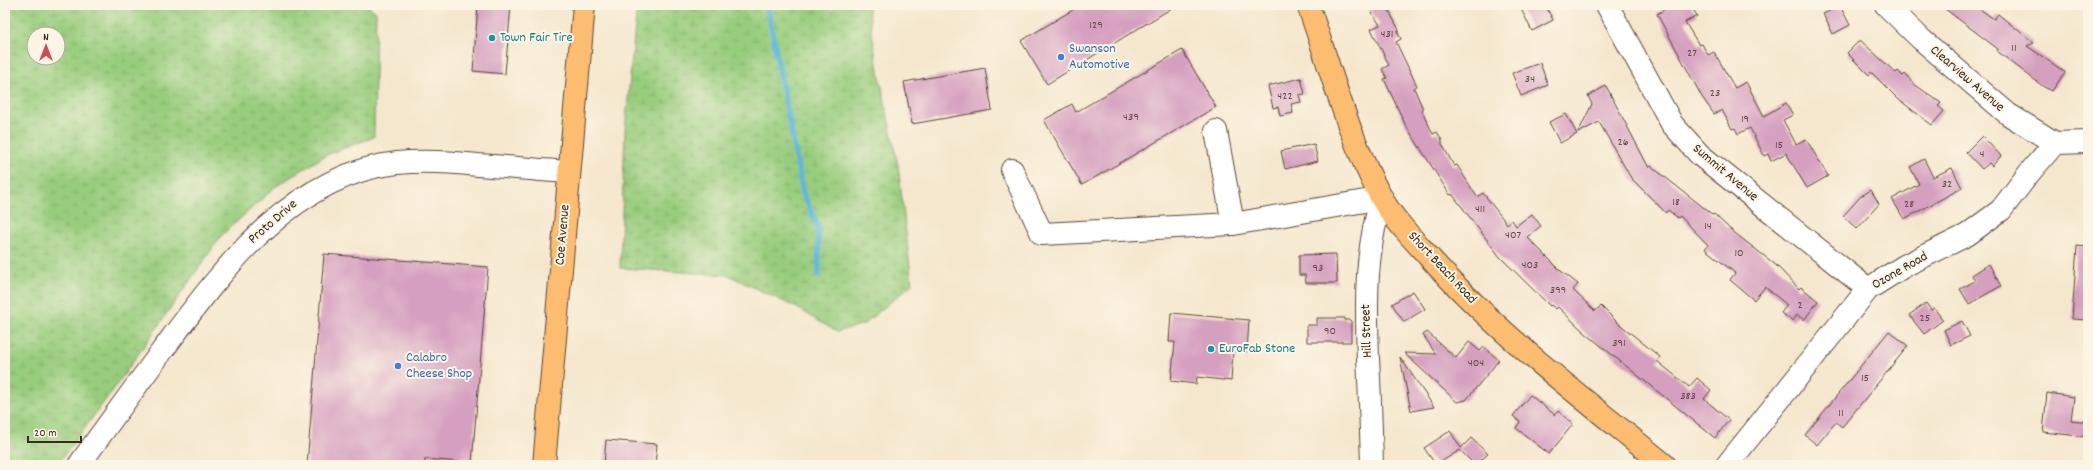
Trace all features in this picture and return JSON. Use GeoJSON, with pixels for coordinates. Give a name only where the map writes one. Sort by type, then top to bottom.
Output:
{"type":"FeatureCollection","features":[{"type":"Feature","properties":{"kind":"main road","name":"Coe Avenue"},"geometry":{"type":"LineString","coordinates":[[544,465],[584,5]]}},
{"type":"Feature","properties":{"kind":"main road","name":"Short Beach Road"},"geometry":{"type":"LineString","coordinates":[[1308,5],[1358,150],[1382,198],[1410,235],[1458,288],[1536,360],[1665,465]]}},
{"type":"Feature","properties":{"kind":"street","name":"Summit Avenue"},"geometry":{"type":"LineString","coordinates":[[1607,5],[1672,124],[1700,155],[1868,289]]}},
{"type":"Feature","properties":{"kind":"street","name":"Clearview Avenue"},"geometry":{"type":"LineString","coordinates":[[1886,5],[1921,39],[2008,114],[2055,143]]}},
{"type":"Feature","properties":{"kind":"street"},"geometry":{"type":"LineString","coordinates":[[1216,131],[1233,224]]}},
{"type":"Feature","properties":{"kind":"street"},"geometry":{"type":"LineString","coordinates":[[2055,143],[2088,142]]}},
{"type":"Feature","properties":{"kind":"street","name":"Ozone Road"},"geometry":{"type":"LineString","coordinates":[[1727,465],[1868,289],[1906,265],[1967,235],[2001,210],[2055,143]]}},
{"type":"Feature","properties":{"kind":"street","name":"Proto Drive"},"geometry":{"type":"LineString","coordinates":[[79,465],[212,283],[248,243],[302,198],[335,181],[363,170],[396,163],[437,161],[569,172]]}},
{"type":"Feature","properties":{"kind":"street"},"geometry":{"type":"LineString","coordinates":[[1012,170],[1042,234],[1233,224],[1382,198]]}},
{"type":"Feature","properties":{"kind":"street","name":"Hill Street"},"geometry":{"type":"LineString","coordinates":[[1372,465],[1366,301],[1370,246],[1374,221],[1382,198]]}},
{"type":"Feature","properties":{"kind":"green space"},"geometry":{"type":"Polygon","coordinates":[[[5,5],[366,5],[376,12],[374,137],[326,155],[275,187],[221,236],[116,386],[57,465],[5,465],[5,92],[12,88],[5,53],[5,5]]]}},
{"type":"Feature","properties":{"kind":"green space"},"geometry":{"type":"Polygon","coordinates":[[[637,5],[868,5],[876,59],[898,165],[912,284],[864,324],[837,332],[797,308],[728,275],[620,268],[625,130],[637,5]]]}},
{"type":"Feature","properties":{"kind":"building","name":"Town Fair Tire"},"geometry":{"type":"Polygon","coordinates":[[[478,5],[511,5],[505,74],[473,71],[478,5]]]}},
{"type":"Feature","properties":{"kind":"building","name":"Swanson Automotive"},"geometry":{"type":"Polygon","coordinates":[[[1081,5],[1177,5],[1047,84],[1021,41],[1081,5]]]}},
{"type":"Feature","properties":{"kind":"building"},"geometry":{"type":"Polygon","coordinates":[[[1367,5],[1386,5],[1399,30],[1397,31],[1401,39],[1396,42],[1417,86],[1414,88],[1423,109],[1422,111],[1433,134],[1437,132],[1454,166],[1457,165],[1477,197],[1483,193],[1507,224],[1512,220],[1516,226],[1532,214],[1541,226],[1527,237],[1561,271],[1578,284],[1573,290],[1595,311],[1601,306],[1617,322],[1660,357],[1657,361],[1689,387],[1697,378],[1711,390],[1704,399],[1729,420],[1715,438],[1584,332],[1558,307],[1556,309],[1551,305],[1550,306],[1500,257],[1452,194],[1450,195],[1406,126],[1384,79],[1387,78],[1382,69],[1389,65],[1371,29],[1380,25],[1367,5]]]}},
{"type":"Feature","properties":{"kind":"building"},"geometry":{"type":"Polygon","coordinates":[[[1519,5],[1545,5],[1553,20],[1532,31],[1519,5]]]}},
{"type":"Feature","properties":{"kind":"building"},"geometry":{"type":"Polygon","coordinates":[[[1671,5],[1691,5],[1697,16],[1685,22],[1699,45],[1702,44],[1708,55],[1714,52],[1735,88],[1746,82],[1764,116],[1786,103],[1793,115],[1783,120],[1796,144],[1806,139],[1828,176],[1807,188],[1786,153],[1771,161],[1768,154],[1764,156],[1750,128],[1738,134],[1735,128],[1732,129],[1722,110],[1714,114],[1702,97],[1657,14],[1671,5]]]}},
{"type":"Feature","properties":{"kind":"building"},"geometry":{"type":"Polygon","coordinates":[[[1940,5],[1974,5],[1994,19],[1998,14],[2034,43],[2027,46],[2065,72],[2052,91],[2044,87],[1997,51],[1998,49],[1940,5]]]}},
{"type":"Feature","properties":{"kind":"building"},"geometry":{"type":"Polygon","coordinates":[[[1840,6],[1850,25],[1833,34],[1823,14],[1840,6]]]}},
{"type":"Feature","properties":{"kind":"building"},"geometry":{"type":"Polygon","coordinates":[[[1860,40],[1896,73],[1898,71],[1903,76],[1905,74],[1914,84],[1941,103],[1938,106],[1944,111],[1932,125],[1898,99],[1871,72],[1869,75],[1847,53],[1860,40]]]}},
{"type":"Feature","properties":{"kind":"building"},"geometry":{"type":"Polygon","coordinates":[[[1182,50],[1216,107],[1082,185],[1044,120],[1072,104],[1076,112],[1182,50]]]}},
{"type":"Feature","properties":{"kind":"building"},"geometry":{"type":"Polygon","coordinates":[[[1540,63],[1548,85],[1521,96],[1512,73],[1540,63]]]}},
{"type":"Feature","properties":{"kind":"building"},"geometry":{"type":"Polygon","coordinates":[[[985,68],[992,110],[912,124],[904,82],[985,68]]]}},
{"type":"Feature","properties":{"kind":"building"},"geometry":{"type":"Polygon","coordinates":[[[1301,78],[1305,94],[1299,95],[1301,102],[1291,104],[1293,113],[1280,116],[1278,107],[1273,108],[1268,86],[1301,78]]]}},
{"type":"Feature","properties":{"kind":"building"},"geometry":{"type":"Polygon","coordinates":[[[1606,86],[1649,168],[1651,166],[1713,215],[1714,214],[1731,230],[1777,266],[1799,289],[1801,287],[1818,301],[1804,320],[1797,315],[1793,321],[1781,313],[1787,305],[1765,287],[1754,300],[1730,280],[1735,273],[1705,249],[1708,245],[1680,216],[1678,218],[1668,210],[1666,213],[1631,178],[1599,122],[1578,133],[1592,104],[1588,96],[1606,86]]]}},
{"type":"Feature","properties":{"kind":"building"},"geometry":{"type":"Polygon","coordinates":[[[1566,114],[1577,134],[1560,143],[1549,122],[1566,114]]]}},
{"type":"Feature","properties":{"kind":"building"},"geometry":{"type":"Polygon","coordinates":[[[1982,136],[2001,156],[1992,166],[1989,163],[1982,169],[1966,152],[1982,136]]]}},
{"type":"Feature","properties":{"kind":"building"},"geometry":{"type":"Polygon","coordinates":[[[1314,144],[1318,161],[1285,169],[1281,151],[1314,144]]]}},
{"type":"Feature","properties":{"kind":"building"},"geometry":{"type":"Polygon","coordinates":[[[1924,159],[1933,177],[1952,168],[1962,188],[1904,219],[1892,199],[1919,184],[1910,167],[1924,159]]]}},
{"type":"Feature","properties":{"kind":"building"},"geometry":{"type":"Polygon","coordinates":[[[1871,190],[1879,204],[1857,229],[1843,216],[1861,196],[1871,190]]]}},
{"type":"Feature","properties":{"kind":"building"},"geometry":{"type":"Polygon","coordinates":[[[2077,246],[2088,247],[2088,320],[2072,319],[2077,246]]]}},
{"type":"Feature","properties":{"kind":"building","name":"Calabro Cheese Shop"},"geometry":{"type":"Polygon","coordinates":[[[324,254],[488,267],[472,463],[425,459],[425,465],[307,465],[324,254]]]}},
{"type":"Feature","properties":{"kind":"building"},"geometry":{"type":"Polygon","coordinates":[[[1336,254],[1337,283],[1306,283],[1305,275],[1299,275],[1299,255],[1336,254]]]}},
{"type":"Feature","properties":{"kind":"building"},"geometry":{"type":"Polygon","coordinates":[[[1989,264],[2001,286],[1969,304],[1960,289],[1975,281],[1972,275],[1989,264]]]}},
{"type":"Feature","properties":{"kind":"building"},"geometry":{"type":"Polygon","coordinates":[[[1413,291],[1425,309],[1404,322],[1392,304],[1413,291]]]}},
{"type":"Feature","properties":{"kind":"building"},"geometry":{"type":"Polygon","coordinates":[[[1926,303],[1931,310],[1934,308],[1943,320],[1924,334],[1909,315],[1926,303]]]}},
{"type":"Feature","properties":{"kind":"building","name":"EuroFab Stone"},"geometry":{"type":"Polygon","coordinates":[[[1171,313],[1249,320],[1247,352],[1233,351],[1231,381],[1197,377],[1196,384],[1171,381],[1175,342],[1169,342],[1171,313]]]}},
{"type":"Feature","properties":{"kind":"building"},"geometry":{"type":"Polygon","coordinates":[[[1317,318],[1345,318],[1345,320],[1351,320],[1351,342],[1307,342],[1307,325],[1317,325],[1317,318]]]}},
{"type":"Feature","properties":{"kind":"building"},"geometry":{"type":"Polygon","coordinates":[[[1962,321],[1970,336],[1951,345],[1944,330],[1962,321]]]}},
{"type":"Feature","properties":{"kind":"building"},"geometry":{"type":"Polygon","coordinates":[[[1889,331],[1908,346],[1842,427],[1836,422],[1817,445],[1805,435],[1889,331]]]}},
{"type":"Feature","properties":{"kind":"building"},"geometry":{"type":"Polygon","coordinates":[[[1427,332],[1456,358],[1469,342],[1480,351],[1484,347],[1499,360],[1466,400],[1457,402],[1404,353],[1436,354],[1423,335],[1427,332]]]}},
{"type":"Feature","properties":{"kind":"building"},"geometry":{"type":"Polygon","coordinates":[[[1400,357],[1434,407],[1411,411],[1400,357]]]}},
{"type":"Feature","properties":{"kind":"building"},"geometry":{"type":"Polygon","coordinates":[[[2047,393],[2074,397],[2071,420],[2088,422],[2088,437],[2043,432],[2047,393]]]}},
{"type":"Feature","properties":{"kind":"building"},"geometry":{"type":"Polygon","coordinates":[[[1530,395],[1555,415],[1558,411],[1573,424],[1549,454],[1516,428],[1520,422],[1513,416],[1530,395]]]}},
{"type":"Feature","properties":{"kind":"building"},"geometry":{"type":"Polygon","coordinates":[[[1450,431],[1461,448],[1471,438],[1488,454],[1475,465],[1460,450],[1436,465],[1424,448],[1450,431]]]}},
{"type":"Feature","properties":{"kind":"building"},"geometry":{"type":"Polygon","coordinates":[[[606,440],[657,444],[655,465],[604,465],[606,440]]]}},
{"type":"Feature","properties":{"kind":"waterway"},"geometry":{"type":"LineString","coordinates":[[767,5],[803,193],[818,227],[819,276]]}},
{"type":"Feature","properties":{"kind":"place","name":"Town Fair Tire"},"geometry":{"type":"Point","coordinates":[492,38]}},
{"type":"Feature","properties":{"kind":"place","name":"Swanson Automotive"},"geometry":{"type":"Point","coordinates":[1061,57]}},
{"type":"Feature","properties":{"kind":"place","name":"EuroFab Stone"},"geometry":{"type":"Point","coordinates":[1211,349]}},
{"type":"Feature","properties":{"kind":"place","name":"Calabro Cheese Shop"},"geometry":{"type":"Point","coordinates":[398,366]}}]}
